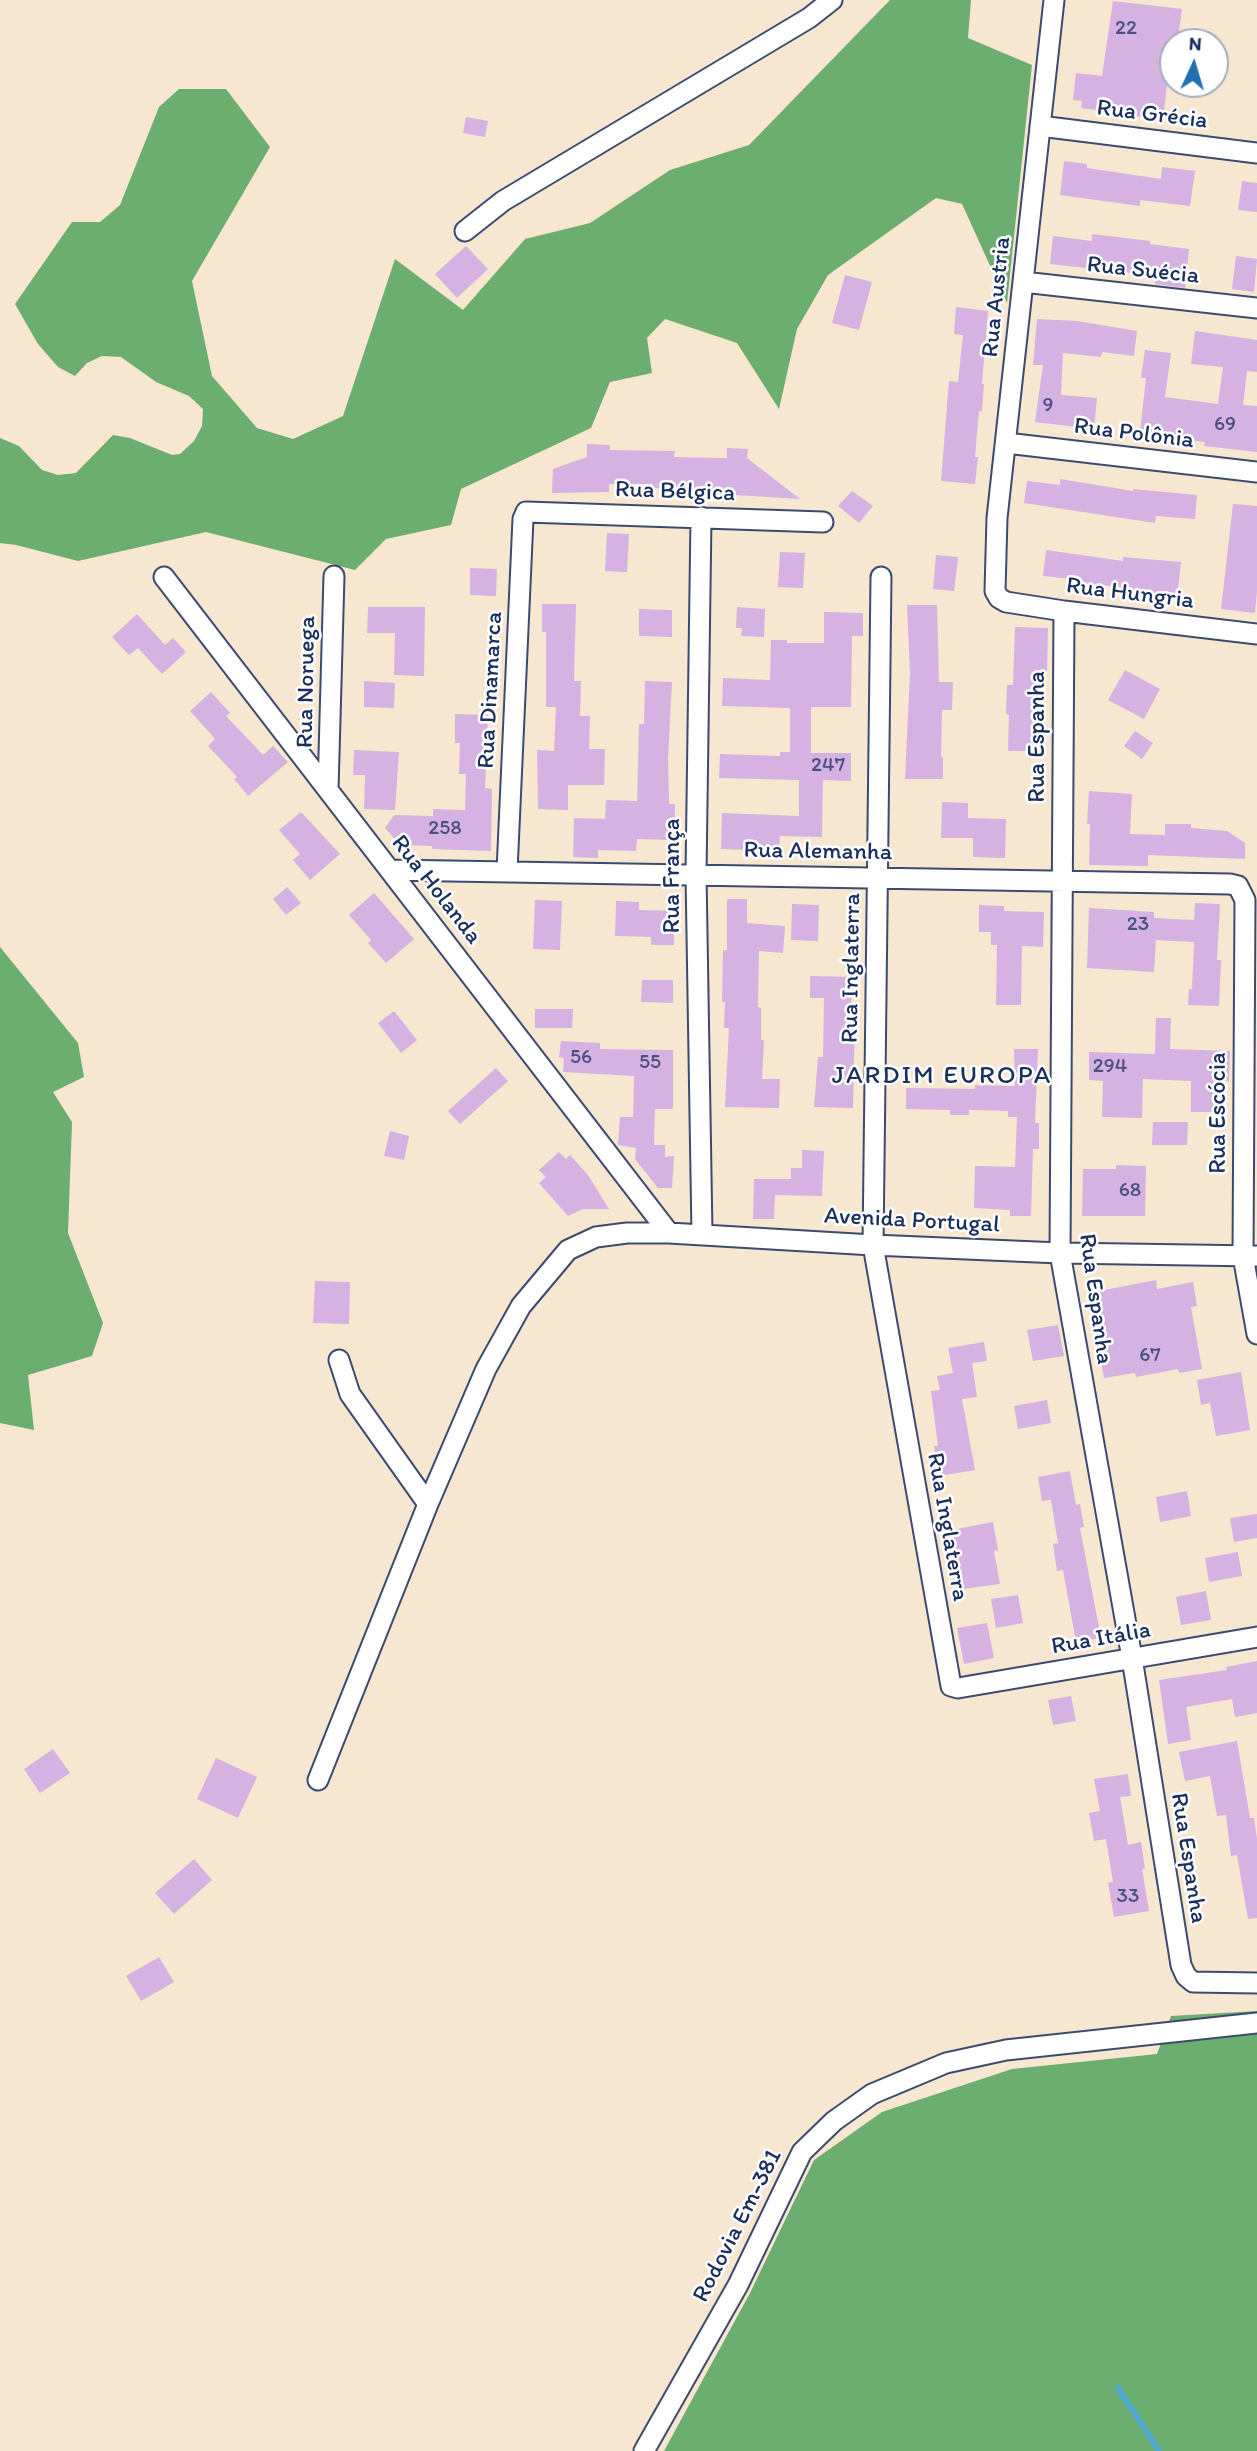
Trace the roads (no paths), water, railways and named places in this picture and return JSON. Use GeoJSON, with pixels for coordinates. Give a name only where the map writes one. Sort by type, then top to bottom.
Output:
{"type":"FeatureCollection","features":[{"type":"Feature","properties":{"kind":"street"},"geometry":{"type":"LineString","coordinates":[[465,231],[503,201],[797,25],[832,0]]}},
{"type":"Feature","properties":{"kind":"street","name":"Rua Austria"},"geometry":{"type":"LineString","coordinates":[[999,598],[993,579],[997,519],[1054,0]]}},
{"type":"Feature","properties":{"kind":"street","name":"Rua Grécia"},"geometry":{"type":"LineString","coordinates":[[1040,126],[1257,153]]}},
{"type":"Feature","properties":{"kind":"street","name":"Rua Suécia"},"geometry":{"type":"LineString","coordinates":[[1023,282],[1257,308]]}},
{"type":"Feature","properties":{"kind":"street","name":"Rua Polônia"},"geometry":{"type":"LineString","coordinates":[[1006,443],[1257,472]]}},
{"type":"Feature","properties":{"kind":"street","name":"Rua Bélgica"},"geometry":{"type":"LineString","coordinates":[[526,512],[822,522]]}},
{"type":"Feature","properties":{"kind":"street","name":"Rua Dinamarca"},"geometry":{"type":"LineString","coordinates":[[507,871],[526,512]]}},
{"type":"Feature","properties":{"kind":"street","name":"Rua França"},"geometry":{"type":"LineString","coordinates":[[701,517],[696,874],[702,1234]]}},
{"type":"Feature","properties":{"kind":"street","name":"Rua Noruega"},"geometry":{"type":"LineString","coordinates":[[328,790],[334,576]]}},
{"type":"Feature","properties":{"kind":"street","name":"Rua Holanda"},"geometry":{"type":"LineString","coordinates":[[164,577],[669,1233]]}},
{"type":"Feature","properties":{"kind":"street","name":"Rua Inglaterra"},"geometry":{"type":"LineString","coordinates":[[881,577],[873,1245],[953,1688]]}},
{"type":"Feature","properties":{"kind":"street","name":"Rua Hungria"},"geometry":{"type":"LineString","coordinates":[[999,598],[1006,602],[1064,611],[1257,634]]}},
{"type":"Feature","properties":{"kind":"street","name":"Rua Espanha"},"geometry":{"type":"LineString","coordinates":[[1064,611],[1060,1252],[1132,1658],[1181,1965],[1186,1976],[1193,1982],[1257,1983]]}},
{"type":"Feature","properties":{"kind":"street","name":"Rua Alemanha"},"geometry":{"type":"LineString","coordinates":[[390,870],[1230,884],[1238,886],[1241,891]]}},
{"type":"Feature","properties":{"kind":"street","name":"Rua Escócia"},"geometry":{"type":"LineString","coordinates":[[1241,891],[1245,900],[1250,1256],[1257,1334]]}},
{"type":"Feature","properties":{"kind":"street","name":"Avenida Portugal"},"geometry":{"type":"LineString","coordinates":[[428,1504],[486,1369],[520,1306],[568,1250],[596,1237],[627,1233],[669,1233],[873,1245],[1250,1256]]}},
{"type":"Feature","properties":{"kind":"street"},"geometry":{"type":"LineString","coordinates":[[318,1780],[428,1504],[350,1394],[339,1360]]}},
{"type":"Feature","properties":{"kind":"street","name":"Rua Itália"},"geometry":{"type":"LineString","coordinates":[[953,1688],[1257,1637]]}},
{"type":"Feature","properties":{"kind":"street","name":"Rodovia Em-381"},"geometry":{"type":"LineString","coordinates":[[644,2451],[738,2285],[802,2152],[834,2121],[872,2094],[946,2063],[1006,2050],[1257,2023]]}},
{"type":"Feature","properties":{"kind":"waterway"},"geometry":{"type":"LineString","coordinates":[[1118,2388],[1159,2451]]}},
{"type":"Feature","properties":{"kind":"district","name":"JARDIM EUROPA"},"geometry":{"type":"Point","coordinates":[942,1076]}}]}
